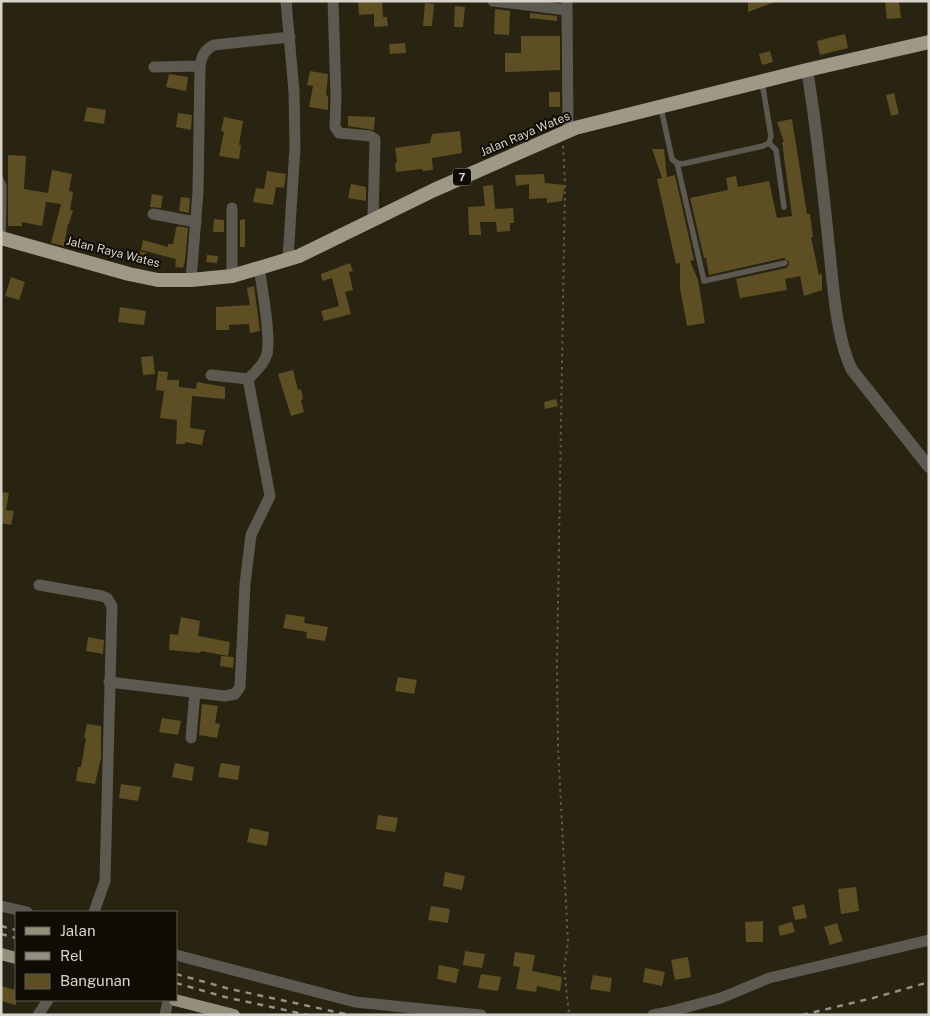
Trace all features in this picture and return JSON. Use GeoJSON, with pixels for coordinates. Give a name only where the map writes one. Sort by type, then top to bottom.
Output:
{"type":"FeatureCollection","features":[{"type":"Feature","properties":{"kind":"highway","name":"Jalan Raya Wates"},"geometry":{"type":"LineString","coordinates":[[2,238],[129,274],[158,280],[191,280],[232,276],[288,260],[434,190],[565,132],[807,70],[929,42]]}},
{"type":"Feature","properties":{"kind":"main road"},"geometry":{"type":"LineString","coordinates":[[1,954],[15,958]]}},
{"type":"Feature","properties":{"kind":"main road"},"geometry":{"type":"LineString","coordinates":[[178,1001],[234,1015]]}},
{"type":"Feature","properties":{"kind":"street"},"geometry":{"type":"LineString","coordinates":[[286,1],[290,37],[295,147],[288,260]]}},
{"type":"Feature","properties":{"kind":"street"},"geometry":{"type":"LineString","coordinates":[[333,1],[335,128],[340,133],[370,136],[375,139],[373,219]]}},
{"type":"Feature","properties":{"kind":"street"},"geometry":{"type":"LineString","coordinates":[[493,1],[567,6],[565,132]]}},
{"type":"Feature","properties":{"kind":"street"},"geometry":{"type":"LineString","coordinates":[[191,280],[196,222],[200,66],[202,56],[206,49],[214,45],[290,37]]}},
{"type":"Feature","properties":{"kind":"street"},"geometry":{"type":"LineString","coordinates":[[154,67],[200,66]]}},
{"type":"Feature","properties":{"kind":"street"},"geometry":{"type":"LineString","coordinates":[[807,70],[816,125],[835,300],[846,358],[852,370],[929,467]]}},
{"type":"Feature","properties":{"kind":"street"},"geometry":{"type":"LineString","coordinates":[[232,208],[232,276]]}},
{"type":"Feature","properties":{"kind":"street"},"geometry":{"type":"LineString","coordinates":[[153,214],[196,222]]}},
{"type":"Feature","properties":{"kind":"street"},"geometry":{"type":"LineString","coordinates":[[248,379],[263,363],[267,352],[266,322],[259,267]]}},
{"type":"Feature","properties":{"kind":"street"},"geometry":{"type":"LineString","coordinates":[[211,375],[248,379]]}},
{"type":"Feature","properties":{"kind":"street"},"geometry":{"type":"LineString","coordinates":[[110,682],[225,696],[235,694],[240,688],[245,584],[251,535],[270,496],[248,379]]}},
{"type":"Feature","properties":{"kind":"street"},"geometry":{"type":"LineString","coordinates":[[39,585],[102,596],[110,603],[105,881],[94,911]]}},
{"type":"Feature","properties":{"kind":"street"},"geometry":{"type":"LineString","coordinates":[[191,738],[195,692]]}},
{"type":"Feature","properties":{"kind":"street"},"geometry":{"type":"LineString","coordinates":[[1,906],[23,911]]}},
{"type":"Feature","properties":{"kind":"street"},"geometry":{"type":"LineString","coordinates":[[653,1015],[714,1000],[769,978],[929,940]]}},
{"type":"Feature","properties":{"kind":"street"},"geometry":{"type":"LineString","coordinates":[[178,956],[355,1002],[481,1015]]}},
{"type":"Feature","properties":{"kind":"street"},"geometry":{"type":"LineString","coordinates":[[38,1015],[47,1001]]}},
{"type":"Feature","properties":{"kind":"street"},"geometry":{"type":"LineString","coordinates":[[165,1015],[168,1001]]}},
{"type":"Feature","properties":{"kind":"lane"},"geometry":{"type":"LineString","coordinates":[[676,163],[682,164],[725,155],[769,143],[771,136],[762,82]]}},
{"type":"Feature","properties":{"kind":"lane"},"geometry":{"type":"LineString","coordinates":[[660,107],[672,159],[676,163],[704,281],[785,263]]}},
{"type":"Feature","properties":{"kind":"lane"},"geometry":{"type":"LineString","coordinates":[[769,143],[776,150],[784,207]]}},
{"type":"Feature","properties":{"kind":"lane"},"geometry":{"type":"LineString","coordinates":[[1,179],[4,186],[2,238]]}},
{"type":"Feature","properties":{"kind":"path"},"geometry":{"type":"LineString","coordinates":[[565,132],[566,184],[557,665],[558,757],[568,942],[564,968],[569,1015]]}},
{"type":"Feature","properties":{"kind":"building"},"geometry":{"type":"Polygon","coordinates":[[[358,1],[382,1],[383,17],[387,17],[388,26],[374,27],[374,14],[359,15],[358,1]]]}},
{"type":"Feature","properties":{"kind":"building"},"geometry":{"type":"Polygon","coordinates":[[[748,1],[775,1],[775,2],[748,12],[748,1]]]}},
{"type":"Feature","properties":{"kind":"building"},"geometry":{"type":"Polygon","coordinates":[[[885,1],[899,1],[901,18],[887,19],[885,1]]]}},
{"type":"Feature","properties":{"kind":"building"},"geometry":{"type":"Polygon","coordinates":[[[425,3],[434,4],[432,26],[423,26],[425,3]]]}},
{"type":"Feature","properties":{"kind":"building"},"geometry":{"type":"Polygon","coordinates":[[[455,6],[465,7],[463,27],[454,27],[455,6]]]}},
{"type":"Feature","properties":{"kind":"building"},"geometry":{"type":"Polygon","coordinates":[[[495,9],[510,11],[509,35],[494,34],[495,9]]]}},
{"type":"Feature","properties":{"kind":"building"},"geometry":{"type":"Polygon","coordinates":[[[530,13],[557,16],[557,21],[530,18],[530,13]]]}},
{"type":"Feature","properties":{"kind":"building"},"geometry":{"type":"Polygon","coordinates":[[[845,34],[848,48],[820,55],[817,41],[845,34]]]}},
{"type":"Feature","properties":{"kind":"building"},"geometry":{"type":"Polygon","coordinates":[[[521,36],[560,36],[560,70],[505,72],[505,53],[521,53],[521,36]]]}},
{"type":"Feature","properties":{"kind":"building"},"geometry":{"type":"Polygon","coordinates":[[[405,43],[406,53],[390,54],[389,44],[405,43]]]}},
{"type":"Feature","properties":{"kind":"building"},"geometry":{"type":"Polygon","coordinates":[[[770,51],[773,62],[762,65],[759,54],[770,51]]]}},
{"type":"Feature","properties":{"kind":"building"},"geometry":{"type":"Polygon","coordinates":[[[310,71],[328,74],[326,95],[328,96],[328,110],[309,107],[313,86],[307,85],[310,71]]]}},
{"type":"Feature","properties":{"kind":"building"},"geometry":{"type":"Polygon","coordinates":[[[169,74],[188,77],[186,91],[166,87],[169,74]]]}},
{"type":"Feature","properties":{"kind":"building"},"geometry":{"type":"Polygon","coordinates":[[[549,92],[560,92],[560,107],[549,107],[549,92]]]}},
{"type":"Feature","properties":{"kind":"building"},"geometry":{"type":"Polygon","coordinates":[[[894,93],[899,114],[891,116],[886,95],[894,93]]]}},
{"type":"Feature","properties":{"kind":"building"},"geometry":{"type":"Polygon","coordinates":[[[87,107],[106,110],[104,124],[84,121],[87,107]]]}},
{"type":"Feature","properties":{"kind":"building"},"geometry":{"type":"Polygon","coordinates":[[[178,113],[192,115],[191,130],[176,127],[178,113]]]}},
{"type":"Feature","properties":{"kind":"building"},"geometry":{"type":"Polygon","coordinates":[[[348,116],[375,117],[374,130],[348,126],[348,116]]]}},
{"type":"Feature","properties":{"kind":"building"},"geometry":{"type":"Polygon","coordinates":[[[224,117],[243,121],[239,159],[219,156],[224,132],[221,131],[224,117]]]}},
{"type":"Feature","properties":{"kind":"building"},"geometry":{"type":"Polygon","coordinates":[[[792,119],[807,214],[810,214],[813,237],[811,237],[819,275],[822,274],[822,290],[804,296],[800,276],[785,279],[787,290],[740,298],[736,279],[786,268],[789,262],[784,258],[709,275],[690,198],[728,190],[726,178],[736,176],[738,187],[769,181],[777,218],[792,216],[782,142],[784,142],[777,122],[792,119]]]}},
{"type":"Feature","properties":{"kind":"building"},"geometry":{"type":"Polygon","coordinates":[[[460,131],[462,153],[432,158],[433,170],[423,171],[422,169],[396,172],[395,148],[430,143],[432,134],[460,131]]]}},
{"type":"Feature","properties":{"kind":"building"},"geometry":{"type":"Polygon","coordinates":[[[652,149],[664,149],[667,177],[675,175],[694,260],[690,261],[698,280],[705,323],[687,326],[680,288],[680,263],[676,264],[657,179],[662,178],[652,149]]]}},
{"type":"Feature","properties":{"kind":"building"},"geometry":{"type":"Polygon","coordinates":[[[8,155],[26,156],[24,189],[48,193],[52,170],[72,174],[69,191],[73,192],[70,210],[73,210],[64,246],[51,243],[61,204],[46,202],[42,226],[22,222],[22,226],[8,226],[8,155]]]}},
{"type":"Feature","properties":{"kind":"building"},"geometry":{"type":"Polygon","coordinates":[[[267,171],[286,174],[284,188],[276,187],[273,205],[253,202],[256,188],[264,189],[267,171]]]}},
{"type":"Feature","properties":{"kind":"building"},"geometry":{"type":"Polygon","coordinates":[[[544,174],[545,183],[565,185],[562,201],[547,203],[547,198],[529,199],[529,184],[516,186],[515,175],[544,174]]]}},
{"type":"Feature","properties":{"kind":"building"},"geometry":{"type":"Polygon","coordinates":[[[351,184],[366,187],[366,201],[348,198],[351,184]]]}},
{"type":"Feature","properties":{"kind":"building"},"geometry":{"type":"Polygon","coordinates":[[[493,185],[495,209],[513,208],[514,223],[510,223],[510,231],[497,232],[496,222],[480,222],[481,235],[469,235],[468,207],[485,206],[483,186],[493,185]]]}},
{"type":"Feature","properties":{"kind":"building"},"geometry":{"type":"Polygon","coordinates":[[[152,194],[163,196],[161,208],[150,207],[152,194]]]}},
{"type":"Feature","properties":{"kind":"building"},"geometry":{"type":"Polygon","coordinates":[[[181,197],[190,198],[189,213],[179,211],[181,197]]]}},
{"type":"Feature","properties":{"kind":"building"},"geometry":{"type":"Polygon","coordinates":[[[214,219],[224,220],[224,232],[213,232],[214,219]]]}},
{"type":"Feature","properties":{"kind":"building"},"geometry":{"type":"Polygon","coordinates":[[[245,219],[245,247],[240,247],[240,220],[245,219]]]}},
{"type":"Feature","properties":{"kind":"building"},"geometry":{"type":"Polygon","coordinates":[[[178,226],[188,228],[183,268],[175,267],[176,259],[141,250],[143,240],[168,247],[168,244],[173,244],[178,226]]]}},
{"type":"Feature","properties":{"kind":"building"},"geometry":{"type":"Polygon","coordinates":[[[139,251],[147,253],[144,265],[136,263],[139,251]]]}},
{"type":"Feature","properties":{"kind":"building"},"geometry":{"type":"Polygon","coordinates":[[[207,255],[218,256],[217,263],[206,262],[207,255]]]}},
{"type":"Feature","properties":{"kind":"building"},"geometry":{"type":"Polygon","coordinates":[[[350,263],[353,271],[349,272],[353,290],[345,292],[351,314],[324,321],[321,311],[339,306],[332,278],[322,281],[321,274],[350,263]]]}},
{"type":"Feature","properties":{"kind":"building"},"geometry":{"type":"Polygon","coordinates":[[[11,277],[25,282],[19,300],[5,296],[11,277]]]}},
{"type":"Feature","properties":{"kind":"building"},"geometry":{"type":"Polygon","coordinates":[[[254,286],[260,331],[250,333],[249,324],[229,325],[229,330],[216,330],[216,307],[250,305],[247,288],[254,286]]]}},
{"type":"Feature","properties":{"kind":"building"},"geometry":{"type":"Polygon","coordinates":[[[120,307],[146,311],[144,325],[118,322],[120,307]]]}},
{"type":"Feature","properties":{"kind":"building"},"geometry":{"type":"Polygon","coordinates":[[[153,356],[155,374],[143,375],[141,357],[153,356]]]}},
{"type":"Feature","properties":{"kind":"building"},"geometry":{"type":"Polygon","coordinates":[[[293,370],[298,390],[301,389],[304,412],[291,416],[278,374],[293,370]]]}},
{"type":"Feature","properties":{"kind":"building"},"geometry":{"type":"Polygon","coordinates":[[[158,371],[168,372],[167,380],[179,380],[179,387],[196,389],[197,382],[225,387],[225,399],[192,396],[190,428],[205,430],[202,445],[185,442],[185,444],[176,444],[177,420],[160,418],[164,391],[156,390],[158,371]]]}},
{"type":"Feature","properties":{"kind":"building"},"geometry":{"type":"Polygon","coordinates":[[[556,399],[558,406],[545,409],[544,402],[556,399]]]}},
{"type":"Feature","properties":{"kind":"building"},"geometry":{"type":"Polygon","coordinates":[[[1,492],[9,493],[6,510],[14,511],[11,525],[1,523],[1,492]]]}},
{"type":"Feature","properties":{"kind":"building"},"geometry":{"type":"Polygon","coordinates":[[[286,614],[305,617],[304,623],[328,627],[325,641],[306,638],[307,632],[283,628],[286,614]]]}},
{"type":"Feature","properties":{"kind":"building"},"geometry":{"type":"Polygon","coordinates":[[[181,617],[200,621],[198,636],[230,642],[228,656],[201,651],[200,653],[169,650],[170,634],[178,635],[181,617]]]}},
{"type":"Feature","properties":{"kind":"building"},"geometry":{"type":"Polygon","coordinates":[[[88,637],[104,640],[103,654],[86,651],[88,637]]]}},
{"type":"Feature","properties":{"kind":"building"},"geometry":{"type":"Polygon","coordinates":[[[221,656],[234,657],[233,668],[220,666],[221,656]]]}},
{"type":"Feature","properties":{"kind":"building"},"geometry":{"type":"Polygon","coordinates":[[[398,677],[417,680],[414,694],[395,691],[398,677]]]}},
{"type":"Feature","properties":{"kind":"building"},"geometry":{"type":"Polygon","coordinates":[[[202,704],[218,706],[215,723],[220,724],[217,738],[199,735],[202,704]]]}},
{"type":"Feature","properties":{"kind":"building"},"geometry":{"type":"Polygon","coordinates":[[[162,718],[181,721],[178,735],[159,732],[162,718]]]}},
{"type":"Feature","properties":{"kind":"building"},"geometry":{"type":"Polygon","coordinates":[[[87,724],[101,726],[101,758],[95,784],[76,781],[78,767],[81,767],[87,724]]]}},
{"type":"Feature","properties":{"kind":"building"},"geometry":{"type":"Polygon","coordinates":[[[175,763],[194,767],[192,781],[172,777],[175,763]]]}},
{"type":"Feature","properties":{"kind":"building"},"geometry":{"type":"Polygon","coordinates":[[[221,763],[240,766],[238,780],[218,777],[221,763]]]}},
{"type":"Feature","properties":{"kind":"building"},"geometry":{"type":"Polygon","coordinates":[[[121,784],[141,787],[138,801],[119,798],[121,784]]]}},
{"type":"Feature","properties":{"kind":"building"},"geometry":{"type":"Polygon","coordinates":[[[378,815],[398,818],[395,832],[376,829],[378,815]]]}},
{"type":"Feature","properties":{"kind":"building"},"geometry":{"type":"Polygon","coordinates":[[[250,828],[269,832],[267,846],[247,842],[250,828]]]}},
{"type":"Feature","properties":{"kind":"building"},"geometry":{"type":"Polygon","coordinates":[[[445,872],[465,876],[462,890],[443,886],[445,872]]]}},
{"type":"Feature","properties":{"kind":"building"},"geometry":{"type":"Polygon","coordinates":[[[856,887],[859,911],[841,914],[838,889],[856,887]]]}},
{"type":"Feature","properties":{"kind":"building"},"geometry":{"type":"Polygon","coordinates":[[[804,904],[807,918],[795,920],[792,907],[804,904]]]}},
{"type":"Feature","properties":{"kind":"building"},"geometry":{"type":"Polygon","coordinates":[[[431,906],[450,909],[448,923],[428,920],[431,906]]]}},
{"type":"Feature","properties":{"kind":"building"},"geometry":{"type":"Polygon","coordinates":[[[763,921],[763,942],[746,942],[745,922],[763,921]]]}},
{"type":"Feature","properties":{"kind":"building"},"geometry":{"type":"Polygon","coordinates":[[[792,922],[795,932],[780,936],[778,926],[792,922]]]}},
{"type":"Feature","properties":{"kind":"building"},"geometry":{"type":"Polygon","coordinates":[[[837,923],[843,941],[830,945],[824,927],[837,923]]]}},
{"type":"Feature","properties":{"kind":"building"},"geometry":{"type":"Polygon","coordinates":[[[465,951],[485,954],[482,968],[463,965],[465,951]]]}},
{"type":"Feature","properties":{"kind":"building"},"geometry":{"type":"Polygon","coordinates":[[[515,952],[535,955],[532,971],[562,977],[560,991],[537,986],[536,992],[516,989],[520,967],[513,966],[515,952]]]}},
{"type":"Feature","properties":{"kind":"building"},"geometry":{"type":"Polygon","coordinates":[[[688,957],[691,977],[675,980],[671,960],[688,957]]]}},
{"type":"Feature","properties":{"kind":"building"},"geometry":{"type":"Polygon","coordinates":[[[439,965],[459,969],[456,983],[437,979],[439,965]]]}},
{"type":"Feature","properties":{"kind":"building"},"geometry":{"type":"Polygon","coordinates":[[[645,968],[665,972],[662,986],[643,982],[645,968]]]}},
{"type":"Feature","properties":{"kind":"building"},"geometry":{"type":"Polygon","coordinates":[[[481,974],[501,977],[498,991],[478,988],[481,974]]]}},
{"type":"Feature","properties":{"kind":"building"},"geometry":{"type":"Polygon","coordinates":[[[593,975],[612,978],[610,992],[590,989],[593,975]]]}},
{"type":"Feature","properties":{"kind":"building"},"geometry":{"type":"Polygon","coordinates":[[[1,986],[15,990],[16,1005],[1,1001],[1,986]]]}},
{"type":"Feature","properties":{"kind":"railway"},"geometry":{"type":"LineString","coordinates":[[1,926],[15,930]]}},
{"type":"Feature","properties":{"kind":"railway"},"geometry":{"type":"LineString","coordinates":[[1,934],[15,938]]}},
{"type":"Feature","properties":{"kind":"railway"},"geometry":{"type":"LineString","coordinates":[[178,975],[230,989],[350,1015]]}},
{"type":"Feature","properties":{"kind":"railway"},"geometry":{"type":"LineString","coordinates":[[802,1015],[929,982]]}},
{"type":"Feature","properties":{"kind":"railway"},"geometry":{"type":"LineString","coordinates":[[178,984],[225,997],[308,1015]]}}]}
